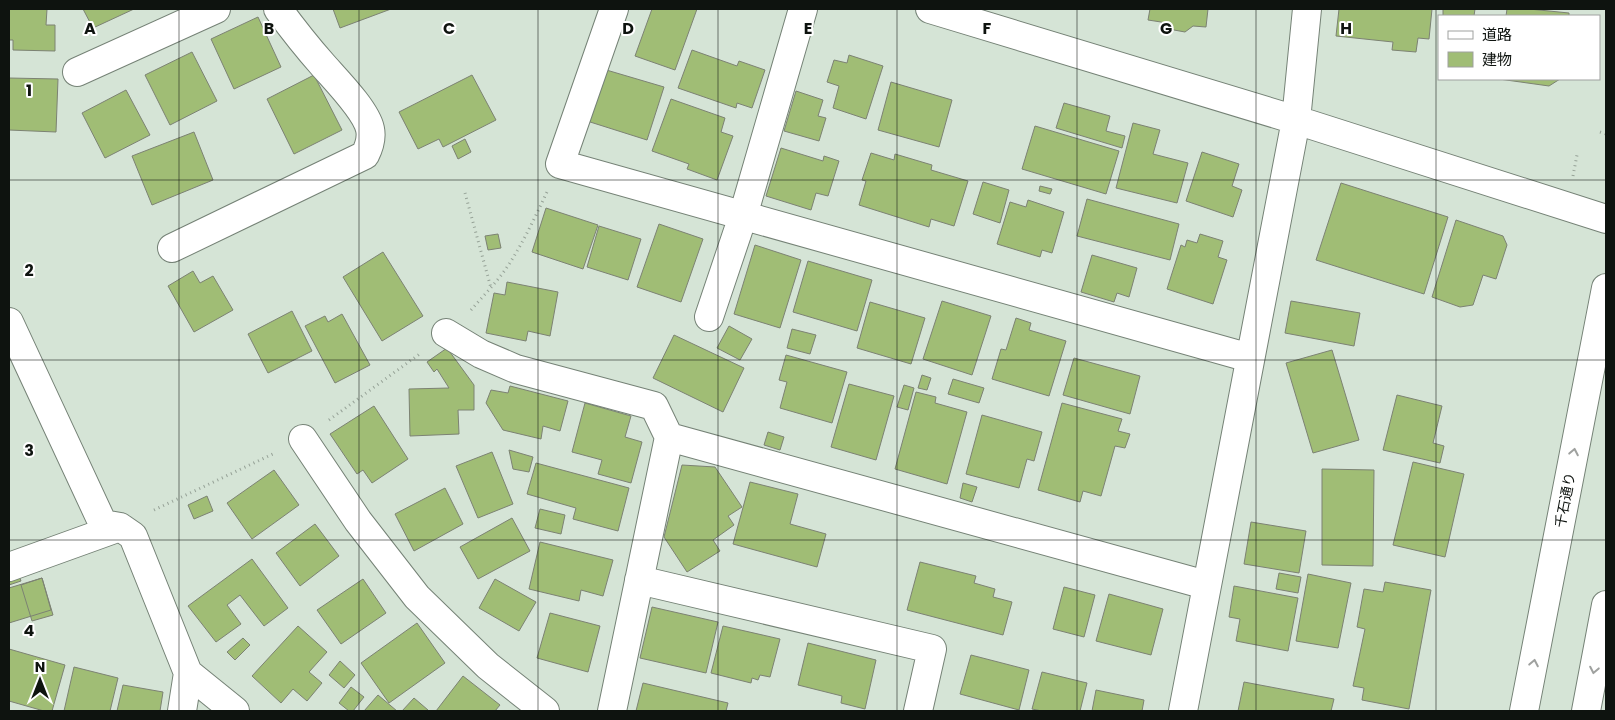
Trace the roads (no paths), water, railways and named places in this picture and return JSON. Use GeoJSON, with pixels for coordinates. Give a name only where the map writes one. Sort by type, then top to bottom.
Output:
{"type":"FeatureCollection","features":[{"type":"Feature","properties":{"kind":"street"},"geometry":{"type":"LineString","coordinates":[[77,72],[216,9]]}},
{"type":"Feature","properties":{"kind":"street"},"geometry":{"type":"LineString","coordinates":[[172,248],[365,154],[370,147],[370,130],[367,119],[352,98],[296,34],[278,9]]}},
{"type":"Feature","properties":{"kind":"street"},"geometry":{"type":"LineString","coordinates":[[614,9],[560,164],[1250,358]]}},
{"type":"Feature","properties":{"kind":"street"},"geometry":{"type":"LineString","coordinates":[[709,317],[743,216],[803,9]]}},
{"type":"Feature","properties":{"kind":"street"},"geometry":{"type":"LineString","coordinates":[[930,9],[1296,120],[1606,219]]}},
{"type":"Feature","properties":{"kind":"street"},"geometry":{"type":"LineString","coordinates":[[1183,711],[1296,120],[1307,9]]}},
{"type":"Feature","properties":{"kind":"street","name":"千石通り"},"geometry":{"type":"LineString","coordinates":[[1524,711],[1606,288]]}},
{"type":"Feature","properties":{"kind":"street"},"geometry":{"type":"LineString","coordinates":[[9,322],[102,524],[120,527],[133,536],[188,673],[235,711]]}},
{"type":"Feature","properties":{"kind":"street"},"geometry":{"type":"LineString","coordinates":[[446,333],[481,354],[516,369],[654,406],[669,437],[612,711]]}},
{"type":"Feature","properties":{"kind":"street"},"geometry":{"type":"LineString","coordinates":[[669,437],[1206,584]]}},
{"type":"Feature","properties":{"kind":"street"},"geometry":{"type":"LineString","coordinates":[[304,439],[358,521],[417,597],[488,666],[545,711]]}},
{"type":"Feature","properties":{"kind":"street"},"geometry":{"type":"LineString","coordinates":[[9,566],[120,527]]}},
{"type":"Feature","properties":{"kind":"street"},"geometry":{"type":"LineString","coordinates":[[639,580],[932,649],[918,711]]}},
{"type":"Feature","properties":{"kind":"street"},"geometry":{"type":"LineString","coordinates":[[1586,711],[1606,605]]}},
{"type":"Feature","properties":{"kind":"street"},"geometry":{"type":"LineString","coordinates":[[182,711],[188,673]]}}]}
